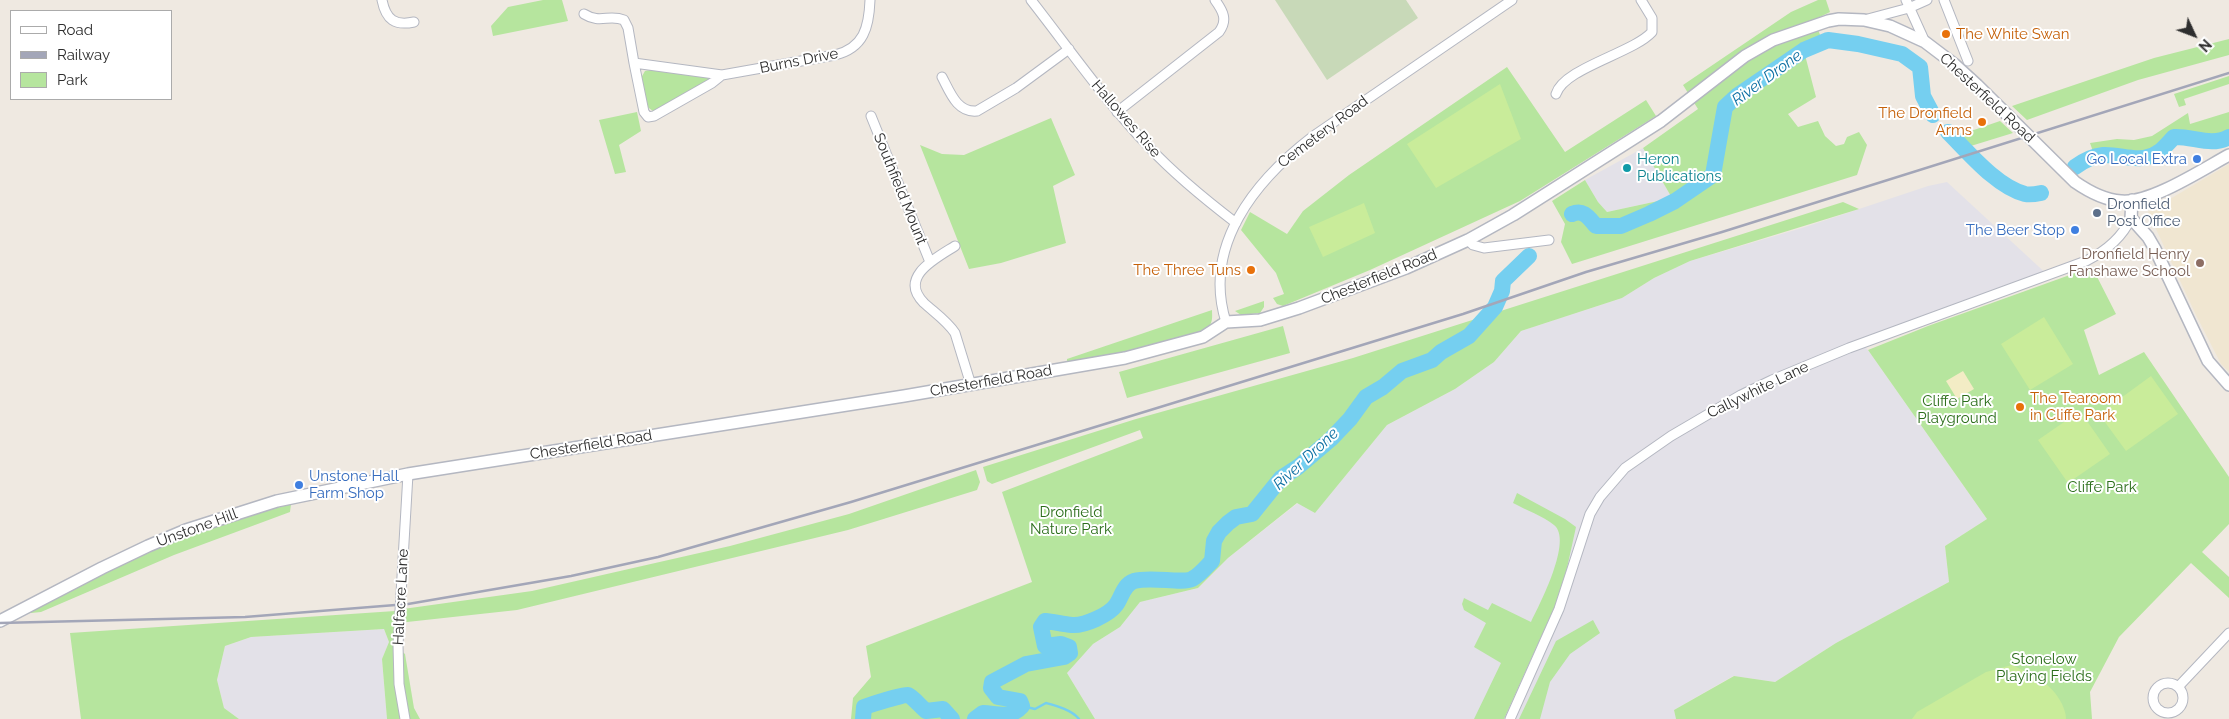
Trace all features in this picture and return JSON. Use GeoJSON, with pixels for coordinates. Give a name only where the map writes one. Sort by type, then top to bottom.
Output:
{"type":"FeatureCollection","features":[{"type":"Feature","properties":{"kind":"main road","name":"Chesterfield Road"},"geometry":{"type":"LineString","coordinates":[[408,474],[971,385],[1142,354],[1203,337],[1226,322],[1260,320],[1325,299],[1406,268],[1468,240],[1513,215],[1661,121],[1745,56],[1774,40],[1839,19],[1864,20],[1890,26],[1925,42],[1954,64],[1977,85],[2075,182],[2092,192],[2112,200],[2132,200],[2183,180],[2229,155]]}},
{"type":"Feature","properties":{"kind":"main road","name":"Callywhite Lane"},"geometry":{"type":"LineString","coordinates":[[2131,218],[2132,200]]}},
{"type":"Feature","properties":{"kind":"main road"},"geometry":{"type":"LineString","coordinates":[[2131,218],[2148,237],[2155,249],[2208,361],[2229,385]]}},
{"type":"Feature","properties":{"kind":"main road","name":"Unstone Hill"},"geometry":{"type":"LineString","coordinates":[[0,621],[102,568],[186,530],[277,501],[408,474]]}},
{"type":"Feature","properties":{"kind":"street"},"geometry":{"type":"LineString","coordinates":[[382,0],[388,17],[392,22],[399,24],[414,22]]}},
{"type":"Feature","properties":{"kind":"street","name":"Burns Drive"},"geometry":{"type":"LineString","coordinates":[[634,63],[722,74],[835,55],[850,50],[858,44],[865,33],[870,0]]}},
{"type":"Feature","properties":{"kind":"street","name":"Hallowes Rise"},"geometry":{"type":"LineString","coordinates":[[1031,0],[1117,112],[1176,174],[1236,223]]}},
{"type":"Feature","properties":{"kind":"street"},"geometry":{"type":"LineString","coordinates":[[1117,112],[1219,32],[1223,27],[1224,15],[1215,0]]}},
{"type":"Feature","properties":{"kind":"street","name":"Cemetery Road"},"geometry":{"type":"LineString","coordinates":[[1226,322],[1219,298],[1219,277],[1224,254],[1236,223],[1257,188],[1286,156],[1512,0]]}},
{"type":"Feature","properties":{"kind":"street"},"geometry":{"type":"LineString","coordinates":[[1556,94],[1564,82],[1576,74],[1642,40],[1652,32],[1652,18],[1641,0]]}},
{"type":"Feature","properties":{"kind":"street"},"geometry":{"type":"LineString","coordinates":[[1864,20],[1908,4],[1927,0]]}},
{"type":"Feature","properties":{"kind":"street"},"geometry":{"type":"LineString","coordinates":[[1944,0],[1968,61]]}},
{"type":"Feature","properties":{"kind":"street"},"geometry":{"type":"LineString","coordinates":[[1908,4],[1925,42]]}},
{"type":"Feature","properties":{"kind":"street","name":"Burns Drive"},"geometry":{"type":"LineString","coordinates":[[584,14],[598,20],[615,18],[624,20],[628,28],[644,112],[648,117],[654,116],[712,83],[722,74]]}},
{"type":"Feature","properties":{"kind":"street"},"geometry":{"type":"LineString","coordinates":[[942,77],[959,106],[971,112],[977,111],[1016,88],[1069,49]]}},
{"type":"Feature","properties":{"kind":"street","name":"Southfield Mount"},"geometry":{"type":"LineString","coordinates":[[871,116],[930,262]]}},
{"type":"Feature","properties":{"kind":"street","name":"Callywhite Lane"},"geometry":{"type":"LineString","coordinates":[[1510,719],[1559,609],[1590,514],[1600,497],[1625,468],[1671,436],[1741,395],[1772,380],[1849,348],[2086,261],[2103,251],[2119,238],[2131,218]]}},
{"type":"Feature","properties":{"kind":"street"},"geometry":{"type":"LineString","coordinates":[[1468,240],[1473,245],[1484,248],[1549,240]]}},
{"type":"Feature","properties":{"kind":"street"},"geometry":{"type":"LineString","coordinates":[[955,246],[920,269],[916,285],[918,294],[923,302],[951,327],[971,385]]}},
{"type":"Feature","properties":{"kind":"street","name":"Halfacre Lane"},"geometry":{"type":"LineString","coordinates":[[405,719],[399,684],[398,645],[408,502],[408,474]]}},
{"type":"Feature","properties":{"kind":"street"},"geometry":{"type":"LineString","coordinates":[[2178,687],[2229,633]]}},
{"type":"Feature","properties":{"kind":"shaded area"},"geometry":{"type":"Polygon","coordinates":[[[1643,148],[1672,198],[1607,212],[1598,202],[1585,180],[1643,148]]]}},
{"type":"Feature","properties":{"kind":"shaded area","name":"Dronfield Henry Fanshawe School"},"geometry":{"type":"Polygon","coordinates":[[[2229,164],[2229,372],[2221,364],[2196,315],[2148,212],[2229,164]]]}},
{"type":"Feature","properties":{"kind":"shaded area"},"geometry":{"type":"Polygon","coordinates":[[[1947,182],[2051,278],[1865,347],[1987,519],[1945,546],[1949,582],[1836,643],[1775,682],[1733,676],[1674,710],[1676,719],[1095,719],[1067,673],[1093,644],[1120,627],[1140,602],[1198,588],[1228,558],[1298,503],[1315,513],[1387,425],[1455,389],[1494,362],[1521,331],[1622,298],[1654,278],[1690,261],[1802,228],[1928,186],[1947,182]]]}},
{"type":"Feature","properties":{"kind":"shaded area"},"geometry":{"type":"Polygon","coordinates":[[[384,629],[389,642],[382,659],[387,719],[239,719],[224,708],[217,680],[225,646],[251,637],[384,629]]]}},
{"type":"Feature","properties":{"kind":"green space"},"geometry":{"type":"Polygon","coordinates":[[[543,0],[562,0],[568,21],[493,36],[491,26],[508,7],[543,0]]]}},
{"type":"Feature","properties":{"kind":"green space"},"geometry":{"type":"Polygon","coordinates":[[[1275,0],[1406,0],[1418,18],[1327,80],[1275,0]]]}},
{"type":"Feature","properties":{"kind":"green space"},"geometry":{"type":"Polygon","coordinates":[[[1818,0],[1826,0],[1830,12],[1814,20],[1825,47],[1805,55],[1816,97],[1788,114],[1798,127],[1818,121],[1825,136],[1836,146],[1844,144],[1847,137],[1859,132],[1867,145],[1857,175],[1572,264],[1561,242],[1565,224],[1552,201],[1585,180],[1598,202],[1607,212],[1672,198],[1643,148],[1698,109],[1683,85],[1791,12],[1818,0]]]}},
{"type":"Feature","properties":{"kind":"green space"},"geometry":{"type":"Polygon","coordinates":[[[2229,39],[2229,55],[2138,80],[2027,120],[2012,106],[2154,58],[2229,39]]]}},
{"type":"Feature","properties":{"kind":"green space"},"geometry":{"type":"Polygon","coordinates":[[[1507,67],[1565,152],[1646,100],[1656,116],[1520,201],[1370,270],[1283,306],[1277,304],[1273,298],[1284,294],[1276,273],[1241,230],[1250,212],[1287,234],[1303,211],[1349,175],[1507,67]]]}},
{"type":"Feature","properties":{"kind":"green space"},"geometry":{"type":"Polygon","coordinates":[[[645,71],[708,77],[709,80],[653,111],[646,106],[641,78],[645,71]]]}},
{"type":"Feature","properties":{"kind":"green space"},"geometry":{"type":"Polygon","coordinates":[[[2229,76],[2229,84],[2184,99],[2186,105],[2179,107],[2174,94],[2229,76]]]}},
{"type":"Feature","properties":{"kind":"green space"},"geometry":{"type":"Polygon","coordinates":[[[1500,84],[1521,139],[1436,188],[1407,144],[1500,84]]]}},
{"type":"Feature","properties":{"kind":"green space"},"geometry":{"type":"Polygon","coordinates":[[[637,112],[641,131],[619,145],[626,172],[615,174],[599,120],[637,112]]]}},
{"type":"Feature","properties":{"kind":"green space"},"geometry":{"type":"Polygon","coordinates":[[[2229,112],[2229,137],[2222,140],[2209,141],[2174,137],[2158,153],[2146,158],[2132,159],[2119,157],[2097,163],[2090,143],[2117,139],[2134,140],[2152,136],[2188,113],[2190,124],[2229,112]]]}},
{"type":"Feature","properties":{"kind":"green space"},"geometry":{"type":"Polygon","coordinates":[[[1051,118],[1075,175],[1053,186],[1066,243],[1001,263],[969,269],[920,145],[942,154],[964,155],[1051,118]]]}},
{"type":"Feature","properties":{"kind":"green space"},"geometry":{"type":"Polygon","coordinates":[[[2000,121],[2013,133],[1961,149],[1953,142],[1967,131],[2000,121]]]}},
{"type":"Feature","properties":{"kind":"green space","name":"Dronfield Nature Park"},"geometry":{"type":"Polygon","coordinates":[[[1843,202],[1859,209],[1690,261],[1654,278],[1622,298],[1521,331],[1494,362],[1455,389],[1387,425],[1315,513],[1297,503],[1228,558],[1198,588],[1140,602],[1120,627],[1093,644],[1067,673],[1095,719],[851,719],[853,698],[871,677],[866,646],[1032,582],[1002,492],[1143,438],[1140,430],[992,484],[987,481],[983,467],[1136,419],[1353,358],[1843,202]]]}},
{"type":"Feature","properties":{"kind":"green space"},"geometry":{"type":"Polygon","coordinates":[[[1364,203],[1375,233],[1323,257],[1309,227],[1364,203]]]}},
{"type":"Feature","properties":{"kind":"green space","name":"Cliffe Park"},"geometry":{"type":"Polygon","coordinates":[[[2092,267],[2116,314],[2084,330],[2099,375],[2144,352],[2229,477],[2229,524],[2202,552],[2229,577],[2229,598],[2191,563],[2119,637],[2090,692],[2092,719],[1676,719],[1674,710],[1734,676],[1775,682],[1836,643],[1949,582],[1945,546],[1987,519],[1868,350],[1928,326],[2092,267]]]}},
{"type":"Feature","properties":{"kind":"green space"},"geometry":{"type":"Polygon","coordinates":[[[1264,301],[1264,307],[1260,313],[1241,315],[1235,311],[1264,301]]]}},
{"type":"Feature","properties":{"kind":"green space"},"geometry":{"type":"Polygon","coordinates":[[[1212,310],[1210,325],[1201,332],[1185,338],[1143,349],[1067,363],[1067,359],[1212,310]]]}},
{"type":"Feature","properties":{"kind":"green space"},"geometry":{"type":"Polygon","coordinates":[[[2044,317],[2073,364],[2030,390],[2001,344],[2044,317]]]}},
{"type":"Feature","properties":{"kind":"green space"},"geometry":{"type":"Polygon","coordinates":[[[1283,326],[1290,353],[1127,398],[1119,372],[1283,326]]]}},
{"type":"Feature","properties":{"kind":"green space"},"geometry":{"type":"Polygon","coordinates":[[[2151,376],[2178,414],[2126,451],[2099,414],[2151,376]]]}},
{"type":"Feature","properties":{"kind":"green space"},"geometry":{"type":"Polygon","coordinates":[[[2080,411],[2110,454],[2068,483],[2038,440],[2080,411]]]}},
{"type":"Feature","properties":{"kind":"green space"},"geometry":{"type":"Polygon","coordinates":[[[976,470],[980,482],[977,490],[848,530],[517,610],[407,622],[404,620],[403,609],[532,591],[730,546],[849,514],[976,470]]]}},
{"type":"Feature","properties":{"kind":"green space"},"geometry":{"type":"Polygon","coordinates":[[[1517,493],[1576,527],[1567,568],[1555,606],[1504,719],[1474,719],[1501,663],[1474,647],[1486,623],[1464,610],[1462,604],[1464,598],[1488,610],[1492,603],[1531,622],[1553,572],[1560,544],[1559,533],[1554,525],[1513,503],[1517,493]]]}},
{"type":"Feature","properties":{"kind":"green space"},"geometry":{"type":"Polygon","coordinates":[[[291,504],[290,512],[174,555],[41,612],[21,614],[106,570],[173,541],[212,527],[291,504]]]}},
{"type":"Feature","properties":{"kind":"green space"},"geometry":{"type":"Polygon","coordinates":[[[395,611],[393,644],[405,654],[414,708],[420,719],[387,719],[382,659],[389,642],[384,629],[251,637],[225,646],[217,680],[224,708],[239,719],[81,719],[70,633],[395,611]]]}},
{"type":"Feature","properties":{"kind":"green space"},"geometry":{"type":"Polygon","coordinates":[[[1593,620],[1600,633],[1570,654],[1550,682],[1540,719],[1519,719],[1556,641],[1593,620]]]}},
{"type":"Feature","properties":{"kind":"green space"},"geometry":{"type":"Polygon","coordinates":[[[2012,665],[2034,676],[2053,690],[2062,704],[2066,719],[1912,719],[1917,712],[1986,672],[2012,665]]]}},
{"type":"Feature","properties":{"kind":"sand"},"geometry":{"type":"Polygon","coordinates":[[[1963,371],[1974,389],[1957,399],[1946,381],[1963,371]]]}},
{"type":"Feature","properties":{"kind":"waterway","name":"River Drone"},"geometry":{"type":"LineString","coordinates":[[1572,214],[1583,213],[1596,226],[1621,226],[1675,201],[1713,175],[1725,107],[1738,95],[1804,50],[1828,40],[1858,44],[1902,54],[1920,67],[1923,96],[1933,115]]}},
{"type":"Feature","properties":{"kind":"waterway","name":"River Drone"},"geometry":{"type":"LineString","coordinates":[[1948,132],[1984,168],[2004,184],[2025,194],[2041,193]]}},
{"type":"Feature","properties":{"kind":"waterway","name":"River Drone"},"geometry":{"type":"LineString","coordinates":[[2075,167],[2088,159],[2103,155],[2144,158],[2157,153],[2174,137],[2209,141],[2222,140],[2229,137]]}},
{"type":"Feature","properties":{"kind":"waterway","name":"River Drone"},"geometry":{"type":"LineString","coordinates":[[975,719],[983,713],[1000,715],[1013,713],[1022,706],[1020,701],[998,697],[991,688],[992,682],[1026,664],[1064,657],[1070,653],[1069,647],[1061,644],[1045,646],[1041,627],[1045,621],[1072,625],[1083,624],[1113,609],[1125,588],[1134,581],[1149,579],[1181,581],[1192,579],[1198,575],[1212,561],[1214,541],[1219,532],[1228,523],[1236,517],[1252,514],[1281,478],[1298,467],[1331,439],[1350,419],[1366,397],[1383,387],[1402,371],[1432,360],[1441,352],[1469,336],[1495,307],[1502,291],[1503,281],[1529,256]]}},
{"type":"Feature","properties":{"kind":"waterway","name":"River Drone"},"geometry":{"type":"LineString","coordinates":[[863,719],[864,707],[908,695],[926,711],[943,709],[952,719]]}},
{"type":"Feature","properties":{"kind":"waterway"},"geometry":{"type":"LineString","coordinates":[[1022,706],[1035,709],[1046,703],[1068,711],[1079,719]]}},
{"type":"Feature","properties":{"kind":"railway"},"geometry":{"type":"LineString","coordinates":[[0,623],[245,617],[408,604],[571,576],[658,557],[851,502],[1463,314],[1586,272],[1722,232],[2229,73]]}},
{"type":"Feature","properties":{"kind":"place","name":"The White Swan"},"geometry":{"type":"Point","coordinates":[1946,34]}},
{"type":"Feature","properties":{"kind":"place","name":"The Dronfield Arms"},"geometry":{"type":"Point","coordinates":[1982,122]}},
{"type":"Feature","properties":{"kind":"place","name":"Go Local Extra"},"geometry":{"type":"Point","coordinates":[2197,159]}},
{"type":"Feature","properties":{"kind":"place","name":"Heron Publications"},"geometry":{"type":"Point","coordinates":[1627,168]}},
{"type":"Feature","properties":{"kind":"place","name":"Dronfield Post Office"},"geometry":{"type":"Point","coordinates":[2097,213]}},
{"type":"Feature","properties":{"kind":"place","name":"The Beer Stop"},"geometry":{"type":"Point","coordinates":[2075,230]}},
{"type":"Feature","properties":{"kind":"place","name":"Dronfield Henry Fanshawe School"},"geometry":{"type":"Point","coordinates":[2200,263]}},
{"type":"Feature","properties":{"kind":"place","name":"The Three Tuns"},"geometry":{"type":"Point","coordinates":[1251,270]}},
{"type":"Feature","properties":{"kind":"place","name":"The Tearoom in Cliffe Park"},"geometry":{"type":"Point","coordinates":[2020,407]}},
{"type":"Feature","properties":{"kind":"place","name":"Unstone Hall Farm Shop"},"geometry":{"type":"Point","coordinates":[299,485]}},
{"type":"Feature","properties":{"kind":"park label","name":"Cliffe Park Playground"},"geometry":{"type":"Point","coordinates":[1957,410]}},
{"type":"Feature","properties":{"kind":"park label","name":"Stonelow Playing Fields"},"geometry":{"type":"Point","coordinates":[2044,668]}}]}
